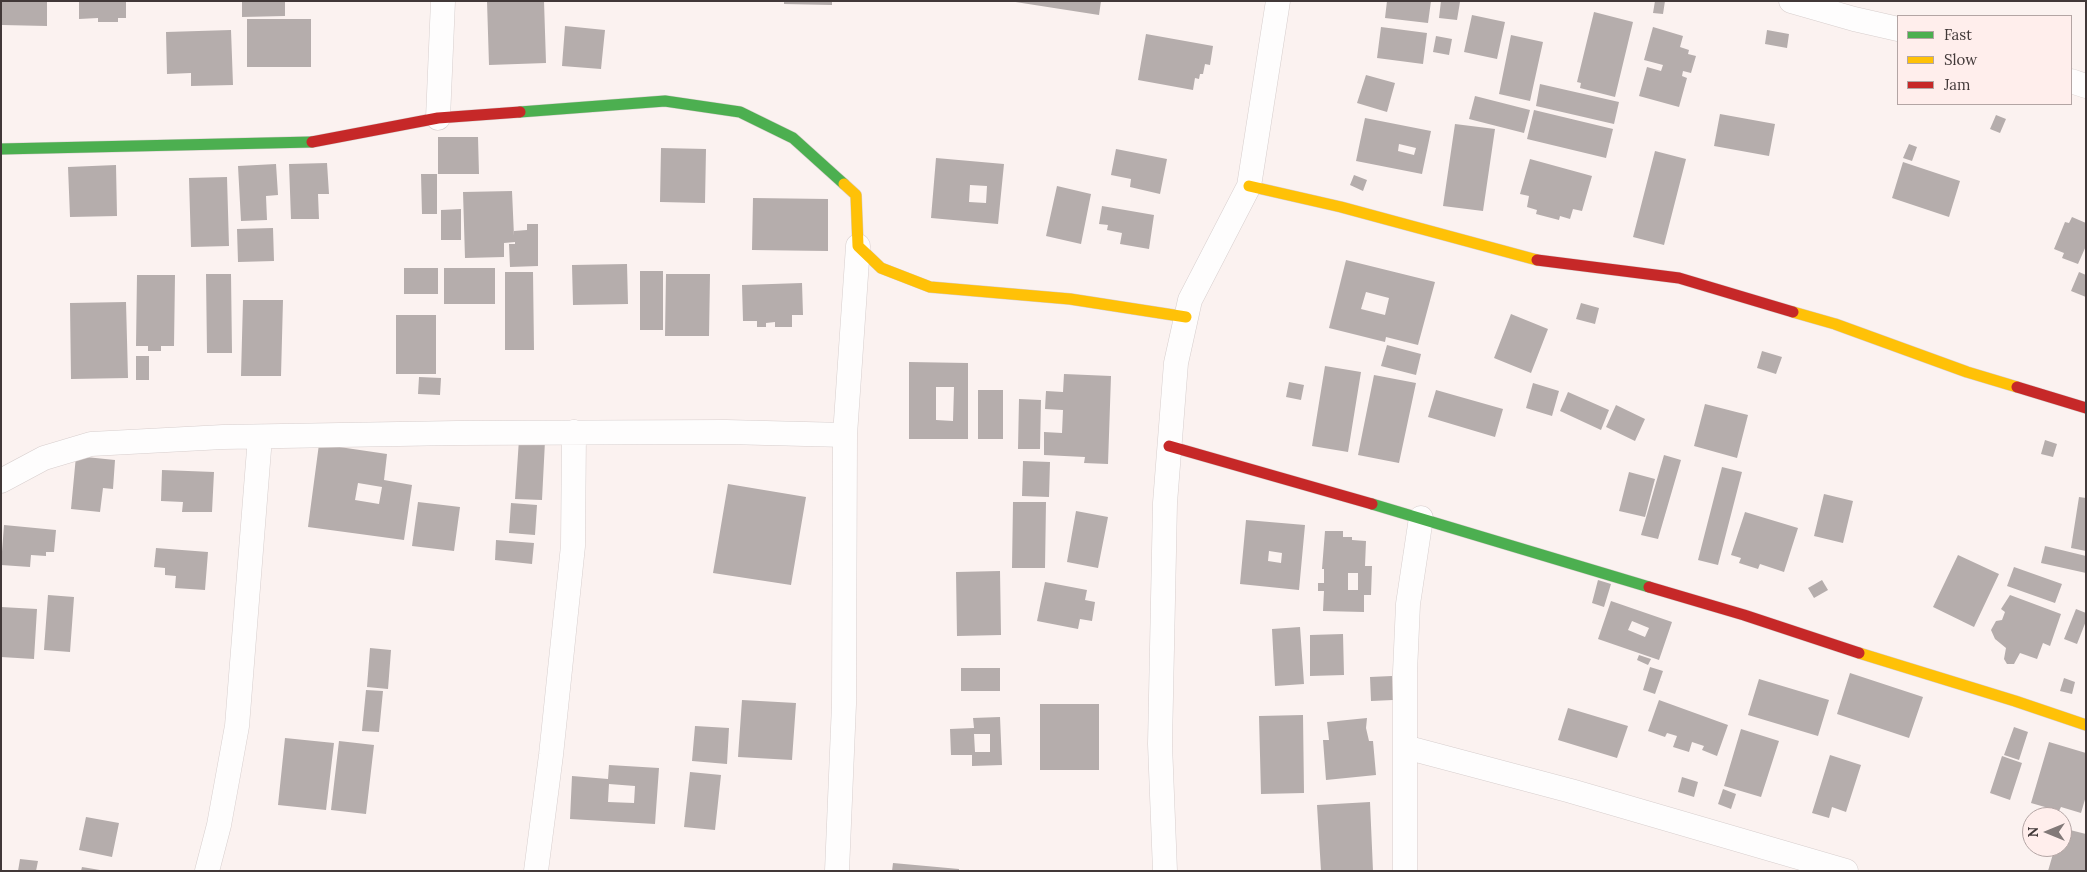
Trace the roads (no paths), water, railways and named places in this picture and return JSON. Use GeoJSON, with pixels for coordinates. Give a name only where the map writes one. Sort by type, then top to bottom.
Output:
{"type":"FeatureCollection","features":[{"type":"Feature","properties":{"kind":"street"},"geometry":{"type":"LineString","coordinates":[[438,118],[443,1]]}},
{"type":"Feature","properties":{"kind":"street"},"geometry":{"type":"LineString","coordinates":[[1165,871],[1160,744],[1165,503],[1176,363],[1190,300],[1249,186],[1278,1]]}},
{"type":"Feature","properties":{"kind":"street"},"geometry":{"type":"LineString","coordinates":[[1791,1],[1856,10],[1897,29]]}},
{"type":"Feature","properties":{"kind":"street"},"geometry":{"type":"LineString","coordinates":[[2072,80],[2086,86]]}},
{"type":"Feature","properties":{"kind":"street"},"geometry":{"type":"LineString","coordinates":[[1,150],[312,142],[438,118],[664,100],[740,112],[793,138],[856,195],[858,246],[845,435],[844,704],[837,871]]}},
{"type":"Feature","properties":{"kind":"street"},"geometry":{"type":"LineString","coordinates":[[1249,186],[1341,207],[1538,260],[1679,278],[1835,324],[1967,372],[2086,408]]}},
{"type":"Feature","properties":{"kind":"street"},"geometry":{"type":"LineString","coordinates":[[858,246],[881,268],[930,288],[1070,299],[1186,317]]}},
{"type":"Feature","properties":{"kind":"street"},"geometry":{"type":"LineString","coordinates":[[1,481],[44,458],[91,444],[260,437],[574,432],[726,432],[845,435]]}},
{"type":"Feature","properties":{"kind":"street"},"geometry":{"type":"LineString","coordinates":[[536,871],[551,755],[573,546],[574,432]]}},
{"type":"Feature","properties":{"kind":"street"},"geometry":{"type":"LineString","coordinates":[[207,871],[219,824],[237,726],[260,437]]}},
{"type":"Feature","properties":{"kind":"street"},"geometry":{"type":"LineString","coordinates":[[1169,446],[1421,518],[1744,615],[2086,725]]}},
{"type":"Feature","properties":{"kind":"street"},"geometry":{"type":"LineString","coordinates":[[1405,871],[1405,672],[1408,604],[1421,518]]}},
{"type":"Feature","properties":{"kind":"street"},"geometry":{"type":"LineString","coordinates":[[1405,747],[1572,791],[1846,871]]}}]}
